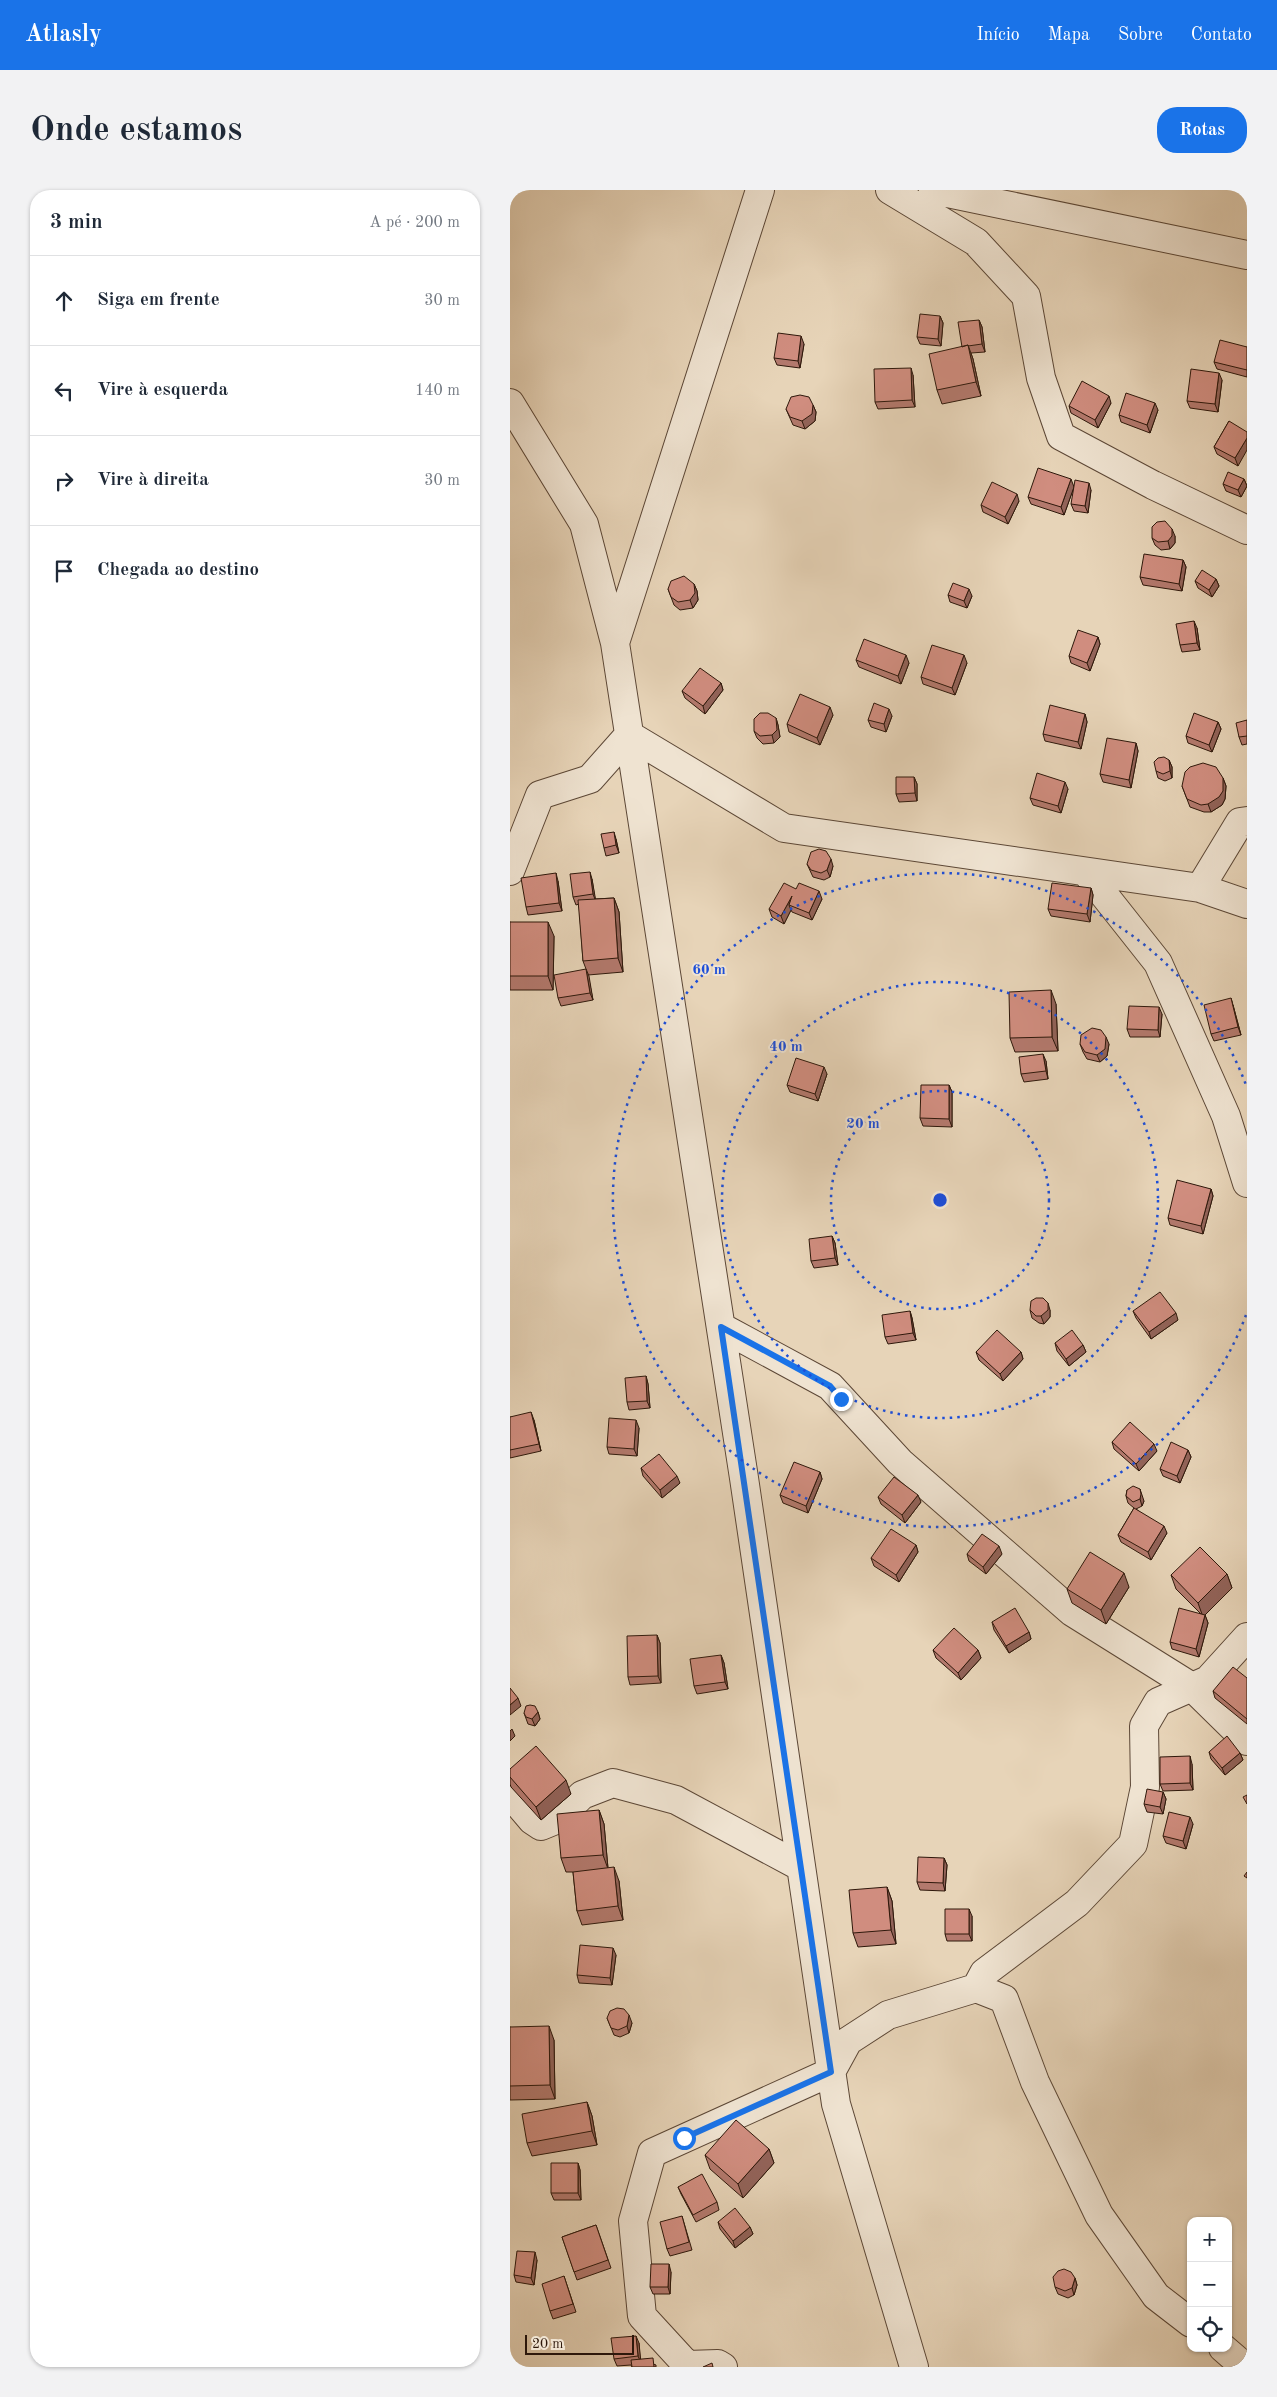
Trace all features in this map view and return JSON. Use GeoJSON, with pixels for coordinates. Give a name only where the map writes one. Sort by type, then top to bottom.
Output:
{"type":"FeatureCollection","features":[{"type":"Feature","properties":{"kind":"street"},"geometry":{"type":"LineString","coordinates":[[615,643],[760,190]]}},
{"type":"Feature","properties":{"kind":"street"},"geometry":{"type":"LineString","coordinates":[[890,190],[976,242],[1026,296],[1041,378],[1061,436],[1153,485],[1247,530]]}},
{"type":"Feature","properties":{"kind":"street"},"geometry":{"type":"LineString","coordinates":[[932,190],[1247,255]]}},
{"type":"Feature","properties":{"kind":"street"},"geometry":{"type":"LineString","coordinates":[[510,403],[584,524],[615,643],[721,1327],[836,2104],[914,2367]]}},
{"type":"Feature","properties":{"kind":"street"},"geometry":{"type":"LineString","coordinates":[[510,871],[540,795],[590,779],[629,735]]}},
{"type":"Feature","properties":{"kind":"street"},"geometry":{"type":"LineString","coordinates":[[629,735],[784,828],[1200,888],[1247,904]]}},
{"type":"Feature","properties":{"kind":"street"},"geometry":{"type":"LineString","coordinates":[[1200,888],[1240,822],[1247,821]]}},
{"type":"Feature","properties":{"kind":"street"},"geometry":{"type":"LineString","coordinates":[[1086,872],[1158,963],[1226,1116],[1247,1183]]}},
{"type":"Feature","properties":{"kind":"street"},"geometry":{"type":"LineString","coordinates":[[721,1327],[830,1386],[900,1462],[1072,1612],[1192,1687],[1247,1741]]}},
{"type":"Feature","properties":{"kind":"street"},"geometry":{"type":"LineString","coordinates":[[976,1988],[984,1973],[1077,1903],[1133,1844],[1145,1787],[1144,1726],[1158,1702],[1208,1680],[1247,1637]]}},
{"type":"Feature","properties":{"kind":"street"},"geometry":{"type":"LineString","coordinates":[[510,1794],[532,1820],[540,1826],[558,1819],[582,1795],[613,1783],[676,1800],[802,1867]]}},
{"type":"Feature","properties":{"kind":"street"},"geometry":{"type":"LineString","coordinates":[[723,2367],[718,2364],[687,2365],[642,2316],[634,2221],[652,2153],[831,2072],[848,2041],[888,2015],[976,1988],[1004,1998],[1035,2082],[1099,2214],[1156,2296],[1187,2320]]}},
{"type":"Feature","properties":{"kind":"street"},"geometry":{"type":"LineString","coordinates":[[1228,2352],[1245,2367]]}},
{"type":"Feature","properties":{"kind":"building"},"geometry":{"type":"Polygon","coordinates":[[[920,314],[940,316],[938,339],[917,337],[920,314]]]}},
{"type":"Feature","properties":{"kind":"building"},"geometry":{"type":"Polygon","coordinates":[[[979,320],[982,344],[962,347],[958,322],[979,320]]]}},
{"type":"Feature","properties":{"kind":"building"},"geometry":{"type":"Polygon","coordinates":[[[778,333],[801,336],[798,361],[774,358],[778,333]]]}},
{"type":"Feature","properties":{"kind":"building"},"geometry":{"type":"Polygon","coordinates":[[[1220,340],[1247,347],[1247,370],[1214,362],[1220,340]]]}},
{"type":"Feature","properties":{"kind":"building"},"geometry":{"type":"Polygon","coordinates":[[[968,345],[976,382],[937,390],[929,354],[968,345]]]}},
{"type":"Feature","properties":{"kind":"building"},"geometry":{"type":"Polygon","coordinates":[[[911,368],[912,400],[875,402],[874,369],[911,368]]]}},
{"type":"Feature","properties":{"kind":"building"},"geometry":{"type":"Polygon","coordinates":[[[1191,369],[1219,373],[1215,404],[1187,401],[1191,369]]]}},
{"type":"Feature","properties":{"kind":"building"},"geometry":{"type":"Polygon","coordinates":[[[1082,381],[1109,396],[1095,420],[1069,406],[1082,381]]]}},
{"type":"Feature","properties":{"kind":"building"},"geometry":{"type":"Polygon","coordinates":[[[1126,393],[1155,403],[1147,425],[1119,415],[1126,393]]]}},
{"type":"Feature","properties":{"kind":"building"},"geometry":{"type":"Polygon","coordinates":[[[800,395],[809,397],[813,405],[812,414],[802,421],[790,417],[786,409],[791,397],[800,395]]]}},
{"type":"Feature","properties":{"kind":"building"},"geometry":{"type":"Polygon","coordinates":[[[1229,421],[1247,432],[1247,438],[1235,458],[1214,447],[1229,421]]]}},
{"type":"Feature","properties":{"kind":"building"},"geometry":{"type":"Polygon","coordinates":[[[1038,468],[1071,479],[1061,507],[1028,497],[1038,468]]]}},
{"type":"Feature","properties":{"kind":"building"},"geometry":{"type":"Polygon","coordinates":[[[1228,472],[1244,479],[1238,490],[1223,484],[1228,472]]]}},
{"type":"Feature","properties":{"kind":"building"},"geometry":{"type":"Polygon","coordinates":[[[1075,480],[1089,483],[1085,506],[1071,504],[1075,480]]]}},
{"type":"Feature","properties":{"kind":"building"},"geometry":{"type":"Polygon","coordinates":[[[992,482],[1017,494],[1005,517],[981,505],[992,482]]]}},
{"type":"Feature","properties":{"kind":"building"},"geometry":{"type":"Polygon","coordinates":[[[1165,521],[1172,529],[1172,536],[1168,541],[1158,542],[1152,538],[1152,527],[1157,522],[1165,521]]]}},
{"type":"Feature","properties":{"kind":"building"},"geometry":{"type":"Polygon","coordinates":[[[1144,554],[1183,560],[1179,584],[1140,577],[1144,554]]]}},
{"type":"Feature","properties":{"kind":"building"},"geometry":{"type":"Polygon","coordinates":[[[1202,570],[1216,579],[1209,590],[1195,581],[1202,570]]]}},
{"type":"Feature","properties":{"kind":"building"},"geometry":{"type":"Polygon","coordinates":[[[684,576],[694,584],[695,593],[690,600],[678,602],[671,597],[668,589],[671,581],[684,576]]]}},
{"type":"Feature","properties":{"kind":"building"},"geometry":{"type":"Polygon","coordinates":[[[953,583],[969,589],[964,601],[948,595],[953,583]]]}},
{"type":"Feature","properties":{"kind":"building"},"geometry":{"type":"Polygon","coordinates":[[[1194,621],[1197,643],[1180,645],[1176,624],[1194,621]]]}},
{"type":"Feature","properties":{"kind":"building"},"geometry":{"type":"Polygon","coordinates":[[[1078,630],[1098,637],[1087,663],[1069,656],[1078,630]]]}},
{"type":"Feature","properties":{"kind":"building"},"geometry":{"type":"Polygon","coordinates":[[[864,639],[906,655],[898,676],[856,660],[864,639]]]}},
{"type":"Feature","properties":{"kind":"building"},"geometry":{"type":"Polygon","coordinates":[[[932,645],[964,655],[952,688],[921,677],[932,645]]]}},
{"type":"Feature","properties":{"kind":"building"},"geometry":{"type":"Polygon","coordinates":[[[700,668],[721,683],[703,706],[682,691],[700,668]]]}},
{"type":"Feature","properties":{"kind":"building"},"geometry":{"type":"Polygon","coordinates":[[[800,694],[830,707],[817,738],[787,724],[800,694]]]}},
{"type":"Feature","properties":{"kind":"building"},"geometry":{"type":"Polygon","coordinates":[[[874,703],[889,709],[884,724],[868,720],[874,703]]]}},
{"type":"Feature","properties":{"kind":"building"},"geometry":{"type":"Polygon","coordinates":[[[1050,705],[1085,714],[1078,742],[1043,734],[1050,705]]]}},
{"type":"Feature","properties":{"kind":"building"},"geometry":{"type":"Polygon","coordinates":[[[760,713],[768,713],[776,718],[777,730],[772,735],[760,736],[754,731],[754,719],[760,713]]]}},
{"type":"Feature","properties":{"kind":"building"},"geometry":{"type":"Polygon","coordinates":[[[1194,713],[1218,722],[1209,745],[1186,736],[1194,713]]]}},
{"type":"Feature","properties":{"kind":"building"},"geometry":{"type":"Polygon","coordinates":[[[1247,720],[1247,736],[1239,737],[1236,723],[1247,720]]]}},
{"type":"Feature","properties":{"kind":"building"},"geometry":{"type":"Polygon","coordinates":[[[1107,738],[1136,743],[1129,780],[1100,774],[1107,738]]]}},
{"type":"Feature","properties":{"kind":"building"},"geometry":{"type":"Polygon","coordinates":[[[1164,757],[1169,760],[1170,771],[1163,774],[1156,771],[1154,762],[1158,758],[1164,757]]]}},
{"type":"Feature","properties":{"kind":"building"},"geometry":{"type":"Polygon","coordinates":[[[1203,763],[1216,767],[1223,778],[1223,791],[1219,797],[1208,804],[1201,805],[1187,799],[1182,786],[1185,772],[1190,767],[1203,763]]]}},
{"type":"Feature","properties":{"kind":"building"},"geometry":{"type":"Polygon","coordinates":[[[1037,773],[1065,782],[1058,806],[1030,798],[1037,773]]]}},
{"type":"Feature","properties":{"kind":"building"},"geometry":{"type":"Polygon","coordinates":[[[896,777],[914,777],[915,793],[896,794],[896,777]]]}},
{"type":"Feature","properties":{"kind":"building"},"geometry":{"type":"Polygon","coordinates":[[[614,832],[616,845],[604,848],[601,834],[614,832]]]}},
{"type":"Feature","properties":{"kind":"building"},"geometry":{"type":"Polygon","coordinates":[[[819,849],[826,851],[831,859],[827,870],[821,873],[811,870],[807,864],[811,852],[819,849]]]}},
{"type":"Feature","properties":{"kind":"building"},"geometry":{"type":"Polygon","coordinates":[[[590,872],[593,894],[573,897],[570,874],[590,872]]]}},
{"type":"Feature","properties":{"kind":"building"},"geometry":{"type":"Polygon","coordinates":[[[556,873],[559,903],[526,907],[521,878],[556,873]]]}},
{"type":"Feature","properties":{"kind":"building"},"geometry":{"type":"Polygon","coordinates":[[[784,883],[796,889],[799,883],[819,891],[809,913],[789,905],[792,896],[781,916],[769,909],[784,883]]]}},
{"type":"Feature","properties":{"kind":"building"},"geometry":{"type":"Polygon","coordinates":[[[1052,883],[1091,888],[1087,914],[1048,909],[1052,883]]]}},
{"type":"Feature","properties":{"kind":"building"},"geometry":{"type":"Polygon","coordinates":[[[614,898],[618,958],[583,961],[578,900],[614,898]]]}},
{"type":"Feature","properties":{"kind":"building"},"geometry":{"type":"Polygon","coordinates":[[[510,922],[548,922],[548,976],[510,976],[510,922]]]}},
{"type":"Feature","properties":{"kind":"building"},"geometry":{"type":"Polygon","coordinates":[[[586,969],[590,993],[558,998],[554,975],[586,969]]]}},
{"type":"Feature","properties":{"kind":"building"},"geometry":{"type":"Polygon","coordinates":[[[1051,990],[1052,1037],[1010,1038],[1009,992],[1051,990]]]}},
{"type":"Feature","properties":{"kind":"building"},"geometry":{"type":"Polygon","coordinates":[[[1231,998],[1238,1027],[1211,1034],[1204,1005],[1231,998]]]}},
{"type":"Feature","properties":{"kind":"building"},"geometry":{"type":"Polygon","coordinates":[[[1129,1006],[1159,1007],[1158,1030],[1127,1029],[1129,1006]]]}},
{"type":"Feature","properties":{"kind":"building"},"geometry":{"type":"Polygon","coordinates":[[[1092,1028],[1101,1030],[1106,1037],[1105,1049],[1097,1055],[1085,1052],[1080,1044],[1081,1035],[1092,1028]]]}},
{"type":"Feature","properties":{"kind":"building"},"geometry":{"type":"Polygon","coordinates":[[[1043,1054],[1046,1071],[1021,1074],[1019,1057],[1043,1054]]]}},
{"type":"Feature","properties":{"kind":"building"},"geometry":{"type":"Polygon","coordinates":[[[796,1058],[824,1067],[815,1094],[787,1085],[796,1058]]]}},
{"type":"Feature","properties":{"kind":"building"},"geometry":{"type":"Polygon","coordinates":[[[921,1085],[949,1085],[949,1119],[920,1118],[921,1085]]]}},
{"type":"Feature","properties":{"kind":"building"},"geometry":{"type":"Polygon","coordinates":[[[1177,1180],[1211,1189],[1201,1226],[1168,1218],[1177,1180]]]}},
{"type":"Feature","properties":{"kind":"building"},"geometry":{"type":"Polygon","coordinates":[[[832,1236],[835,1258],[811,1261],[809,1239],[832,1236]]]}},
{"type":"Feature","properties":{"kind":"building"},"geometry":{"type":"Polygon","coordinates":[[[1160,1292],[1176,1313],[1149,1332],[1133,1311],[1160,1292]]]}},
{"type":"Feature","properties":{"kind":"building"},"geometry":{"type":"Polygon","coordinates":[[[1036,1298],[1043,1298],[1048,1303],[1048,1310],[1041,1316],[1036,1316],[1030,1310],[1031,1301],[1036,1298]]]}},
{"type":"Feature","properties":{"kind":"building"},"geometry":{"type":"Polygon","coordinates":[[[910,1311],[913,1333],[885,1337],[882,1315],[910,1311]]]}},
{"type":"Feature","properties":{"kind":"building"},"geometry":{"type":"Polygon","coordinates":[[[997,1330],[1021,1352],[1000,1374],[976,1352],[997,1330]]]}},
{"type":"Feature","properties":{"kind":"building"},"geometry":{"type":"Polygon","coordinates":[[[1072,1330],[1083,1345],[1066,1359],[1055,1343],[1072,1330]]]}},
{"type":"Feature","properties":{"kind":"building"},"geometry":{"type":"Polygon","coordinates":[[[646,1376],[647,1401],[627,1402],[625,1378],[646,1376]]]}},
{"type":"Feature","properties":{"kind":"building"},"geometry":{"type":"Polygon","coordinates":[[[531,1412],[539,1444],[510,1450],[510,1417],[531,1412]]]}},
{"type":"Feature","properties":{"kind":"building"},"geometry":{"type":"Polygon","coordinates":[[[609,1418],[636,1420],[634,1449],[607,1447],[609,1418]]]}},
{"type":"Feature","properties":{"kind":"building"},"geometry":{"type":"Polygon","coordinates":[[[1130,1422],[1154,1444],[1136,1464],[1112,1442],[1130,1422]]]}},
{"type":"Feature","properties":{"kind":"building"},"geometry":{"type":"Polygon","coordinates":[[[1171,1442],[1188,1450],[1177,1476],[1160,1469],[1171,1442]]]}},
{"type":"Feature","properties":{"kind":"building"},"geometry":{"type":"Polygon","coordinates":[[[659,1454],[677,1476],[660,1490],[641,1468],[659,1454]]]}},
{"type":"Feature","properties":{"kind":"building"},"geometry":{"type":"Polygon","coordinates":[[[794,1462],[820,1472],[806,1506],[780,1495],[794,1462]]]}},
{"type":"Feature","properties":{"kind":"building"},"geometry":{"type":"Polygon","coordinates":[[[894,1477],[918,1495],[902,1515],[878,1497],[894,1477]]]}},
{"type":"Feature","properties":{"kind":"building"},"geometry":{"type":"Polygon","coordinates":[[[1133,1486],[1140,1489],[1141,1494],[1140,1499],[1133,1502],[1126,1496],[1127,1490],[1133,1486]]]}},
{"type":"Feature","properties":{"kind":"building"},"geometry":{"type":"Polygon","coordinates":[[[1134,1508],[1164,1526],[1148,1552],[1118,1535],[1134,1508]]]}},
{"type":"Feature","properties":{"kind":"building"},"geometry":{"type":"Polygon","coordinates":[[[891,1529],[916,1545],[896,1575],[871,1558],[891,1529]]]}},
{"type":"Feature","properties":{"kind":"building"},"geometry":{"type":"Polygon","coordinates":[[[982,1534],[999,1546],[983,1567],[967,1554],[982,1534]]]}},
{"type":"Feature","properties":{"kind":"building"},"geometry":{"type":"Polygon","coordinates":[[[1200,1547],[1227,1574],[1198,1603],[1171,1575],[1200,1547]]]}},
{"type":"Feature","properties":{"kind":"building"},"geometry":{"type":"Polygon","coordinates":[[[1090,1552],[1124,1573],[1101,1610],[1067,1589],[1090,1552]]]}},
{"type":"Feature","properties":{"kind":"building"},"geometry":{"type":"Polygon","coordinates":[[[1015,1608],[1029,1632],[1006,1646],[992,1622],[1015,1608]]]}},
{"type":"Feature","properties":{"kind":"building"},"geometry":{"type":"Polygon","coordinates":[[[1179,1608],[1205,1615],[1196,1649],[1170,1642],[1179,1608]]]}},
{"type":"Feature","properties":{"kind":"building"},"geometry":{"type":"Polygon","coordinates":[[[954,1628],[978,1650],[958,1673],[933,1650],[954,1628]]]}},
{"type":"Feature","properties":{"kind":"building"},"geometry":{"type":"Polygon","coordinates":[[[657,1635],[658,1676],[628,1677],[627,1636],[657,1635]]]}},
{"type":"Feature","properties":{"kind":"building"},"geometry":{"type":"Polygon","coordinates":[[[721,1655],[725,1682],[694,1686],[690,1659],[721,1655]]]}},
{"type":"Feature","properties":{"kind":"building"},"geometry":{"type":"Polygon","coordinates":[[[1233,1667],[1247,1678],[1247,1719],[1213,1691],[1233,1667]]]}},
{"type":"Feature","properties":{"kind":"building"},"geometry":{"type":"Polygon","coordinates":[[[510,1688],[518,1698],[510,1705],[510,1688]]]}},
{"type":"Feature","properties":{"kind":"building"},"geometry":{"type":"Polygon","coordinates":[[[526,1706],[535,1706],[538,1712],[532,1719],[526,1717],[524,1713],[526,1706]]]}},
{"type":"Feature","properties":{"kind":"building"},"geometry":{"type":"Polygon","coordinates":[[[1227,1736],[1240,1753],[1222,1768],[1209,1752],[1227,1736]]]}},
{"type":"Feature","properties":{"kind":"building"},"geometry":{"type":"Polygon","coordinates":[[[536,1746],[566,1780],[536,1807],[510,1777],[510,1769],[536,1746]]]}},
{"type":"Feature","properties":{"kind":"building"},"geometry":{"type":"Polygon","coordinates":[[[1190,1756],[1190,1783],[1160,1784],[1160,1757],[1190,1756]]]}},
{"type":"Feature","properties":{"kind":"building"},"geometry":{"type":"Polygon","coordinates":[[[1147,1789],[1163,1792],[1160,1807],[1144,1804],[1147,1789]]]}},
{"type":"Feature","properties":{"kind":"building"},"geometry":{"type":"Polygon","coordinates":[[[1247,1795],[1247,1804],[1243,1797],[1247,1795]]]}},
{"type":"Feature","properties":{"kind":"building"},"geometry":{"type":"Polygon","coordinates":[[[599,1810],[603,1855],[561,1858],[557,1814],[599,1810]]]}},
{"type":"Feature","properties":{"kind":"building"},"geometry":{"type":"Polygon","coordinates":[[[1169,1812],[1190,1817],[1183,1841],[1163,1836],[1169,1812]]]}},
{"type":"Feature","properties":{"kind":"building"},"geometry":{"type":"Polygon","coordinates":[[[918,1857],[944,1858],[943,1883],[917,1882],[918,1857]]]}},
{"type":"Feature","properties":{"kind":"building"},"geometry":{"type":"Polygon","coordinates":[[[614,1867],[618,1906],[577,1911],[573,1872],[614,1867]]]}},
{"type":"Feature","properties":{"kind":"building"},"geometry":{"type":"Polygon","coordinates":[[[887,1887],[891,1930],[853,1933],[849,1890],[887,1887]]]}},
{"type":"Feature","properties":{"kind":"building"},"geometry":{"type":"Polygon","coordinates":[[[945,1909],[969,1909],[969,1934],[945,1934],[945,1909]]]}},
{"type":"Feature","properties":{"kind":"building"},"geometry":{"type":"Polygon","coordinates":[[[580,1945],[613,1948],[610,1978],[577,1975],[580,1945]]]}},
{"type":"Feature","properties":{"kind":"building"},"geometry":{"type":"Polygon","coordinates":[[[617,2008],[624,2009],[629,2015],[627,2026],[618,2030],[611,2028],[607,2018],[610,2011],[617,2008]]]}},
{"type":"Feature","properties":{"kind":"building"},"geometry":{"type":"Polygon","coordinates":[[[549,2026],[550,2085],[510,2086],[510,2027],[549,2026]]]}},
{"type":"Feature","properties":{"kind":"building"},"geometry":{"type":"Polygon","coordinates":[[[587,2102],[592,2131],[527,2143],[522,2114],[587,2102]]]}},
{"type":"Feature","properties":{"kind":"building"},"geometry":{"type":"Polygon","coordinates":[[[736,2120],[769,2149],[738,2184],[705,2155],[736,2120]]]}},
{"type":"Feature","properties":{"kind":"building"},"geometry":{"type":"Polygon","coordinates":[[[551,2163],[578,2163],[578,2193],[551,2193],[551,2163]]]}},
{"type":"Feature","properties":{"kind":"building"},"geometry":{"type":"Polygon","coordinates":[[[702,2174],[717,2202],[693,2215],[678,2187],[702,2174]]]}},
{"type":"Feature","properties":{"kind":"building"},"geometry":{"type":"Polygon","coordinates":[[[735,2208],[750,2227],[733,2241],[718,2222],[735,2208]]]}},
{"type":"Feature","properties":{"kind":"building"},"geometry":{"type":"Polygon","coordinates":[[[682,2216],[689,2242],[667,2249],[660,2222],[682,2216]]]}},
{"type":"Feature","properties":{"kind":"building"},"geometry":{"type":"Polygon","coordinates":[[[596,2225],[608,2260],[574,2272],[562,2237],[596,2225]]]}},
{"type":"Feature","properties":{"kind":"building"},"geometry":{"type":"Polygon","coordinates":[[[517,2251],[535,2252],[531,2278],[514,2275],[517,2251]]]}},
{"type":"Feature","properties":{"kind":"building"},"geometry":{"type":"Polygon","coordinates":[[[651,2264],[669,2264],[668,2287],[650,2287],[651,2264]]]}},
{"type":"Feature","properties":{"kind":"building"},"geometry":{"type":"Polygon","coordinates":[[[1064,2269],[1071,2272],[1075,2278],[1072,2288],[1065,2291],[1055,2287],[1053,2277],[1058,2271],[1064,2269]]]}},
{"type":"Feature","properties":{"kind":"building"},"geometry":{"type":"Polygon","coordinates":[[[564,2276],[573,2304],[550,2311],[542,2284],[564,2276]]]}},
{"type":"Feature","properties":{"kind":"building"},"geometry":{"type":"Polygon","coordinates":[[[636,2336],[638,2356],[614,2359],[611,2338],[636,2336]]]}},
{"type":"Feature","properties":{"kind":"building"},"geometry":{"type":"Polygon","coordinates":[[[653,2358],[654,2367],[632,2367],[631,2360],[653,2358]]]}},
{"type":"Feature","properties":{"kind":"building"},"geometry":{"type":"Polygon","coordinates":[[[712,2363],[713,2367],[703,2367],[712,2363]]]}},
{"type":"Feature","properties":{"kind":"route"},"geometry":{"type":"LineString","coordinates":[[684,2138],[831,2072],[721,1327],[830,1386],[841,1399]]}}]}
